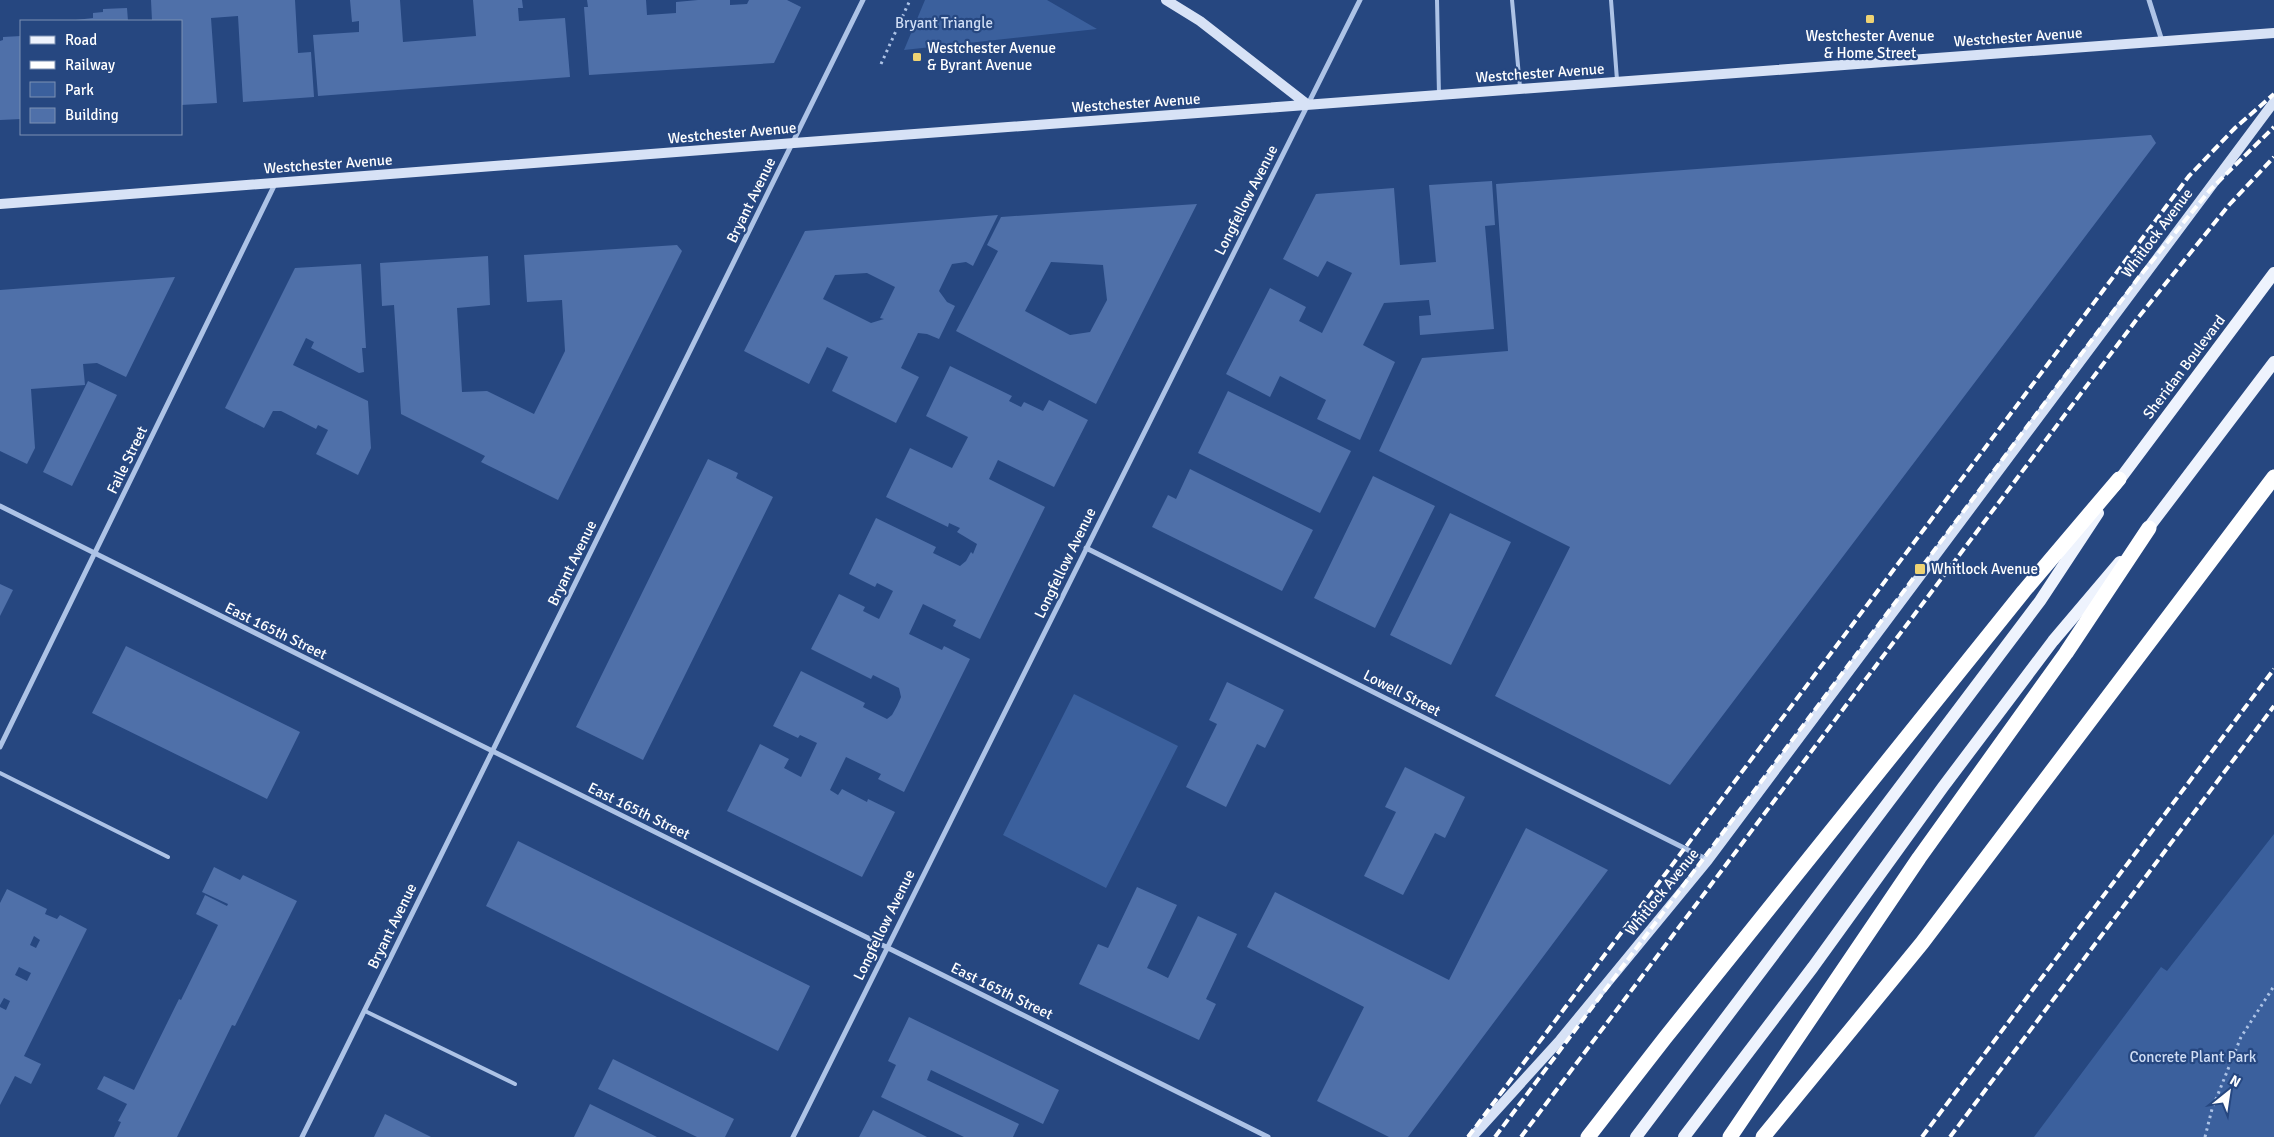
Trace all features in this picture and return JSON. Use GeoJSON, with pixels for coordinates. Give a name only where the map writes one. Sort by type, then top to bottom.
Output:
{"type":"FeatureCollection","features":[{"type":"Feature","properties":{"kind":"highway"},"geometry":{"type":"LineString","coordinates":[[1763,1137],[1922,943],[2274,477]]}},
{"type":"Feature","properties":{"kind":"highway"},"geometry":{"type":"LineString","coordinates":[[1588,1137],[1671,1030],[2024,591],[2119,479]]}},
{"type":"Feature","properties":{"kind":"highway"},"geometry":{"type":"LineString","coordinates":[[1730,1137],[1761,1094],[1919,858],[2066,653],[2148,528]]}},
{"type":"Feature","properties":{"kind":"main road"},"geometry":{"type":"LineString","coordinates":[[1166,0],[1200,21],[1308,105]]}},
{"type":"Feature","properties":{"kind":"main road","name":"Westchester Avenue"},"geometry":{"type":"LineString","coordinates":[[0,204],[189,188],[275,184],[794,143],[2274,33]]}},
{"type":"Feature","properties":{"kind":"main road","name":"Whitlock Avenue"},"geometry":{"type":"LineString","coordinates":[[1472,1137],[1560,1040],[1708,860],[2274,102]]}},
{"type":"Feature","properties":{"kind":"main road","name":"Sheridan Boulevard"},"geometry":{"type":"LineString","coordinates":[[1636,1137],[2040,601],[2119,479],[2274,273]]}},
{"type":"Feature","properties":{"kind":"main road"},"geometry":{"type":"LineString","coordinates":[[1684,1137],[1813,967],[1943,787],[2053,641],[2148,528],[2274,362]]}},
{"type":"Feature","properties":{"kind":"street","name":"Bryant Avenue"},"geometry":{"type":"LineString","coordinates":[[302,1137],[863,0]]}},
{"type":"Feature","properties":{"kind":"street","name":"Longfellow Avenue"},"geometry":{"type":"LineString","coordinates":[[793,1137],[1360,0]]}},
{"type":"Feature","properties":{"kind":"street"},"geometry":{"type":"LineString","coordinates":[[2149,0],[2162,41]]}},
{"type":"Feature","properties":{"kind":"street","name":"Faile Street"},"geometry":{"type":"LineString","coordinates":[[0,747],[275,184]]}},
{"type":"Feature","properties":{"kind":"street","name":"East 165th Street"},"geometry":{"type":"LineString","coordinates":[[0,506],[94,555],[1268,1137]]}},
{"type":"Feature","properties":{"kind":"street","name":"Lowell Street"},"geometry":{"type":"LineString","coordinates":[[1086,548],[1708,860]]}},
{"type":"Feature","properties":{"kind":"lane"},"geometry":{"type":"LineString","coordinates":[[1437,0],[1439,96]]}},
{"type":"Feature","properties":{"kind":"lane"},"geometry":{"type":"LineString","coordinates":[[1512,0],[1520,89]]}},
{"type":"Feature","properties":{"kind":"lane"},"geometry":{"type":"LineString","coordinates":[[1611,0],[1618,82]]}},
{"type":"Feature","properties":{"kind":"lane"},"geometry":{"type":"LineString","coordinates":[[0,773],[168,858]]}},
{"type":"Feature","properties":{"kind":"lane"},"geometry":{"type":"LineString","coordinates":[[365,1010],[515,1084]]}},
{"type":"Feature","properties":{"kind":"path"},"geometry":{"type":"LineString","coordinates":[[882,64],[910,0]]}},
{"type":"Feature","properties":{"kind":"path"},"geometry":{"type":"LineString","coordinates":[[2205,1137],[2212,1109],[2241,1037],[2274,986]]}},
{"type":"Feature","properties":{"kind":"green space","name":"Bryant Triangle"},"geometry":{"type":"Polygon","coordinates":[[[925,0],[1047,0],[1097,29],[904,50],[925,0]]]}},
{"type":"Feature","properties":{"kind":"green space"},"geometry":{"type":"Polygon","coordinates":[[[1074,694],[1178,746],[1106,888],[1003,835],[1074,694]]]}},
{"type":"Feature","properties":{"kind":"green space","name":"Concrete Plant Park"},"geometry":{"type":"Polygon","coordinates":[[[2274,834],[2274,1137],[2034,1137],[2161,967],[2167,971],[2274,834]]]}},
{"type":"Feature","properties":{"kind":"building"},"geometry":{"type":"Polygon","coordinates":[[[151,0],[295,0],[298,53],[311,52],[314,97],[243,102],[238,16],[211,18],[217,103],[182,105],[182,20],[152,20],[151,0]]]}},
{"type":"Feature","properties":{"kind":"building"},"geometry":{"type":"Polygon","coordinates":[[[350,0],[400,0],[403,42],[476,36],[473,0],[522,0],[523,8],[518,8],[519,21],[565,18],[570,77],[318,96],[313,35],[359,32],[359,21],[352,22],[350,0]]]}},
{"type":"Feature","properties":{"kind":"building"},"geometry":{"type":"Polygon","coordinates":[[[587,0],[646,0],[647,15],[676,13],[676,2],[698,0],[730,0],[730,5],[747,4],[749,0],[787,0],[801,7],[774,63],[589,75],[584,7],[588,7],[587,0]]]}},
{"type":"Feature","properties":{"kind":"building"},"geometry":{"type":"Polygon","coordinates":[[[127,8],[128,20],[76,20],[93,18],[93,13],[103,12],[103,9],[127,8]]]}},
{"type":"Feature","properties":{"kind":"building"},"geometry":{"type":"Polygon","coordinates":[[[20,36],[20,119],[0,120],[0,41],[3,40],[3,37],[20,36]]]}},
{"type":"Feature","properties":{"kind":"building"},"geometry":{"type":"Polygon","coordinates":[[[2151,135],[2156,143],[1670,785],[1495,696],[1570,547],[1379,451],[1422,358],[1508,351],[1496,184],[2151,135]]]}},
{"type":"Feature","properties":{"kind":"building"},"geometry":{"type":"Polygon","coordinates":[[[1492,181],[1495,225],[1485,226],[1494,329],[1420,335],[1419,316],[1431,315],[1429,300],[1384,303],[1363,345],[1395,362],[1360,440],[1317,419],[1326,400],[1280,376],[1270,397],[1226,374],[1270,288],[1306,307],[1299,321],[1322,333],[1352,273],[1327,261],[1318,277],[1283,259],[1316,194],[1394,188],[1400,265],[1436,262],[1429,185],[1492,181]]]}},
{"type":"Feature","properties":{"kind":"building"},"geometry":{"type":"Polygon","coordinates":[[[1197,204],[1096,404],[956,331],[998,251],[987,245],[1001,217],[1197,204]],[[1051,262],[1025,311],[1070,335],[1090,332],[1107,300],[1103,265],[1051,262]]]}},
{"type":"Feature","properties":{"kind":"building"},"geometry":{"type":"Polygon","coordinates":[[[998,215],[973,266],[966,262],[952,264],[939,291],[947,302],[955,306],[939,339],[927,334],[918,333],[901,368],[919,377],[896,423],[832,391],[848,357],[827,347],[809,384],[744,351],[805,231],[998,215]],[[867,273],[835,275],[823,299],[871,323],[884,319],[880,318],[895,287],[867,273]]]}},
{"type":"Feature","properties":{"kind":"building"},"geometry":{"type":"Polygon","coordinates":[[[677,245],[682,251],[558,500],[481,462],[485,456],[401,414],[394,305],[382,306],[380,263],[488,256],[490,305],[457,308],[462,392],[487,391],[534,414],[565,351],[562,300],[527,302],[524,255],[677,245]]]}},
{"type":"Feature","properties":{"kind":"building"},"geometry":{"type":"Polygon","coordinates":[[[361,264],[366,348],[362,348],[364,372],[359,373],[311,348],[314,342],[306,338],[293,365],[368,401],[371,448],[358,475],[316,454],[328,430],[318,425],[316,429],[281,411],[273,411],[264,428],[225,408],[295,268],[361,264]]]}},
{"type":"Feature","properties":{"kind":"building"},"geometry":{"type":"Polygon","coordinates":[[[175,277],[126,377],[97,363],[83,364],[85,385],[31,389],[35,448],[27,464],[0,451],[0,290],[175,277]]]}},
{"type":"Feature","properties":{"kind":"building"},"geometry":{"type":"Polygon","coordinates":[[[950,366],[1012,396],[1009,401],[1021,407],[1024,402],[1043,411],[1049,400],[1088,420],[1054,487],[998,460],[989,479],[1045,507],[980,639],[953,626],[956,620],[923,604],[909,634],[942,650],[944,646],[970,659],[904,792],[878,779],[881,774],[846,757],[830,790],[838,795],[842,789],[867,802],[868,799],[895,812],[862,877],[727,811],[760,744],[789,759],[784,768],[801,777],[817,743],[800,735],[798,738],[773,726],[801,671],[865,703],[863,707],[887,719],[892,715],[897,706],[901,697],[899,688],[873,675],[871,679],[811,649],[839,594],[865,607],[863,611],[879,619],[893,591],[877,583],[875,587],[849,574],[876,518],[936,547],[933,553],[960,566],[966,561],[971,552],[973,554],[977,544],[957,532],[960,528],[949,523],[948,527],[886,497],[910,448],[952,468],[968,437],[926,416],[950,366]]]}},
{"type":"Feature","properties":{"kind":"building"},"geometry":{"type":"Polygon","coordinates":[[[88,381],[117,395],[72,486],[43,472],[88,381]]]}},
{"type":"Feature","properties":{"kind":"building"},"geometry":{"type":"Polygon","coordinates":[[[1228,391],[1351,451],[1320,513],[1198,453],[1228,391]]]}},
{"type":"Feature","properties":{"kind":"building"},"geometry":{"type":"Polygon","coordinates":[[[708,459],[738,473],[736,478],[773,497],[643,760],[576,727],[708,459]]]}},
{"type":"Feature","properties":{"kind":"building"},"geometry":{"type":"Polygon","coordinates":[[[1190,469],[1313,530],[1282,591],[1152,527],[1168,495],[1176,499],[1190,469]]]}},
{"type":"Feature","properties":{"kind":"building"},"geometry":{"type":"Polygon","coordinates":[[[1373,476],[1435,506],[1375,628],[1314,598],[1373,476]]]}},
{"type":"Feature","properties":{"kind":"building"},"geometry":{"type":"Polygon","coordinates":[[[1450,513],[1511,542],[1451,665],[1390,635],[1450,513]]]}},
{"type":"Feature","properties":{"kind":"building"},"geometry":{"type":"Polygon","coordinates":[[[0,584],[13,590],[0,616],[0,584]]]}},
{"type":"Feature","properties":{"kind":"building"},"geometry":{"type":"Polygon","coordinates":[[[126,646],[300,732],[267,799],[92,713],[126,646]]]}},
{"type":"Feature","properties":{"kind":"building"},"geometry":{"type":"Polygon","coordinates":[[[1227,682],[1284,710],[1265,748],[1257,744],[1226,807],[1186,787],[1217,724],[1209,720],[1227,682]]]}},
{"type":"Feature","properties":{"kind":"building"},"geometry":{"type":"Polygon","coordinates":[[[1405,767],[1465,797],[1445,838],[1435,833],[1403,895],[1364,876],[1396,812],[1385,807],[1405,767]]]}},
{"type":"Feature","properties":{"kind":"building"},"geometry":{"type":"Polygon","coordinates":[[[1526,828],[1608,870],[1408,1137],[1389,1137],[1317,1101],[1364,1007],[1247,947],[1275,892],[1449,980],[1526,828]]]}},
{"type":"Feature","properties":{"kind":"building"},"geometry":{"type":"Polygon","coordinates":[[[518,841],[810,986],[778,1051],[486,906],[518,841]]]}},
{"type":"Feature","properties":{"kind":"building"},"geometry":{"type":"Polygon","coordinates":[[[214,867],[240,880],[243,875],[297,901],[235,1026],[232,1025],[177,1137],[114,1137],[121,1122],[118,1121],[127,1104],[97,1089],[104,1076],[134,1090],[218,925],[196,914],[205,895],[227,906],[228,904],[202,892],[214,867]]]}},
{"type":"Feature","properties":{"kind":"building"},"geometry":{"type":"Polygon","coordinates":[[[1137,887],[1177,905],[1147,968],[1168,978],[1198,916],[1237,934],[1206,999],[1216,1004],[1199,1040],[1079,984],[1098,944],[1108,948],[1137,887]]]}},
{"type":"Feature","properties":{"kind":"building"},"geometry":{"type":"Polygon","coordinates":[[[7,889],[47,909],[45,914],[57,919],[60,915],[87,929],[24,1056],[41,1064],[31,1084],[15,1076],[0,1105],[0,1007],[6,1010],[10,1001],[4,998],[0,1005],[0,903],[7,889]],[[34,936],[30,945],[36,948],[40,940],[34,936]],[[19,967],[15,975],[27,981],[31,973],[19,967]]]}},
{"type":"Feature","properties":{"kind":"building"},"geometry":{"type":"Polygon","coordinates":[[[909,1017],[1059,1090],[1043,1124],[931,1070],[927,1080],[1019,1124],[1013,1137],[964,1137],[881,1097],[896,1065],[888,1061],[909,1017]]]}},
{"type":"Feature","properties":{"kind":"building"},"geometry":{"type":"Polygon","coordinates":[[[613,1059],[734,1119],[725,1137],[697,1137],[598,1089],[613,1059]]]}},
{"type":"Feature","properties":{"kind":"building"},"geometry":{"type":"Polygon","coordinates":[[[590,1104],[657,1137],[574,1137],[590,1104]]]}},
{"type":"Feature","properties":{"kind":"building"},"geometry":{"type":"Polygon","coordinates":[[[873,1110],[927,1137],[859,1137],[873,1110]]]}},
{"type":"Feature","properties":{"kind":"building"},"geometry":{"type":"Polygon","coordinates":[[[385,1114],[431,1137],[374,1137],[385,1114]]]}},
{"type":"Feature","properties":{"kind":"railway"},"geometry":{"type":"LineString","coordinates":[[1468,1137],[2189,176],[2235,128],[2274,94]]}},
{"type":"Feature","properties":{"kind":"railway"},"geometry":{"type":"LineString","coordinates":[[1495,1137],[2139,277],[2210,190],[2274,127]]}},
{"type":"Feature","properties":{"kind":"railway"},"geometry":{"type":"LineString","coordinates":[[1521,1137],[2137,319],[2229,205],[2274,157]]}},
{"type":"Feature","properties":{"kind":"railway"},"geometry":{"type":"LineString","coordinates":[[1922,1137],[2274,669]]}},
{"type":"Feature","properties":{"kind":"railway"},"geometry":{"type":"LineString","coordinates":[[1950,1137],[2274,706]]}},
{"type":"Feature","properties":{"kind":"place","name":"Westchester Avenue & Home Street"},"geometry":{"type":"Point","coordinates":[1870,19]}},
{"type":"Feature","properties":{"kind":"place","name":"Westchester Avenue & Byrant Avenue"},"geometry":{"type":"Point","coordinates":[917,57]}},
{"type":"Feature","properties":{"kind":"place","name":"Whitlock Avenue"},"geometry":{"type":"Point","coordinates":[1920,569]}}]}
